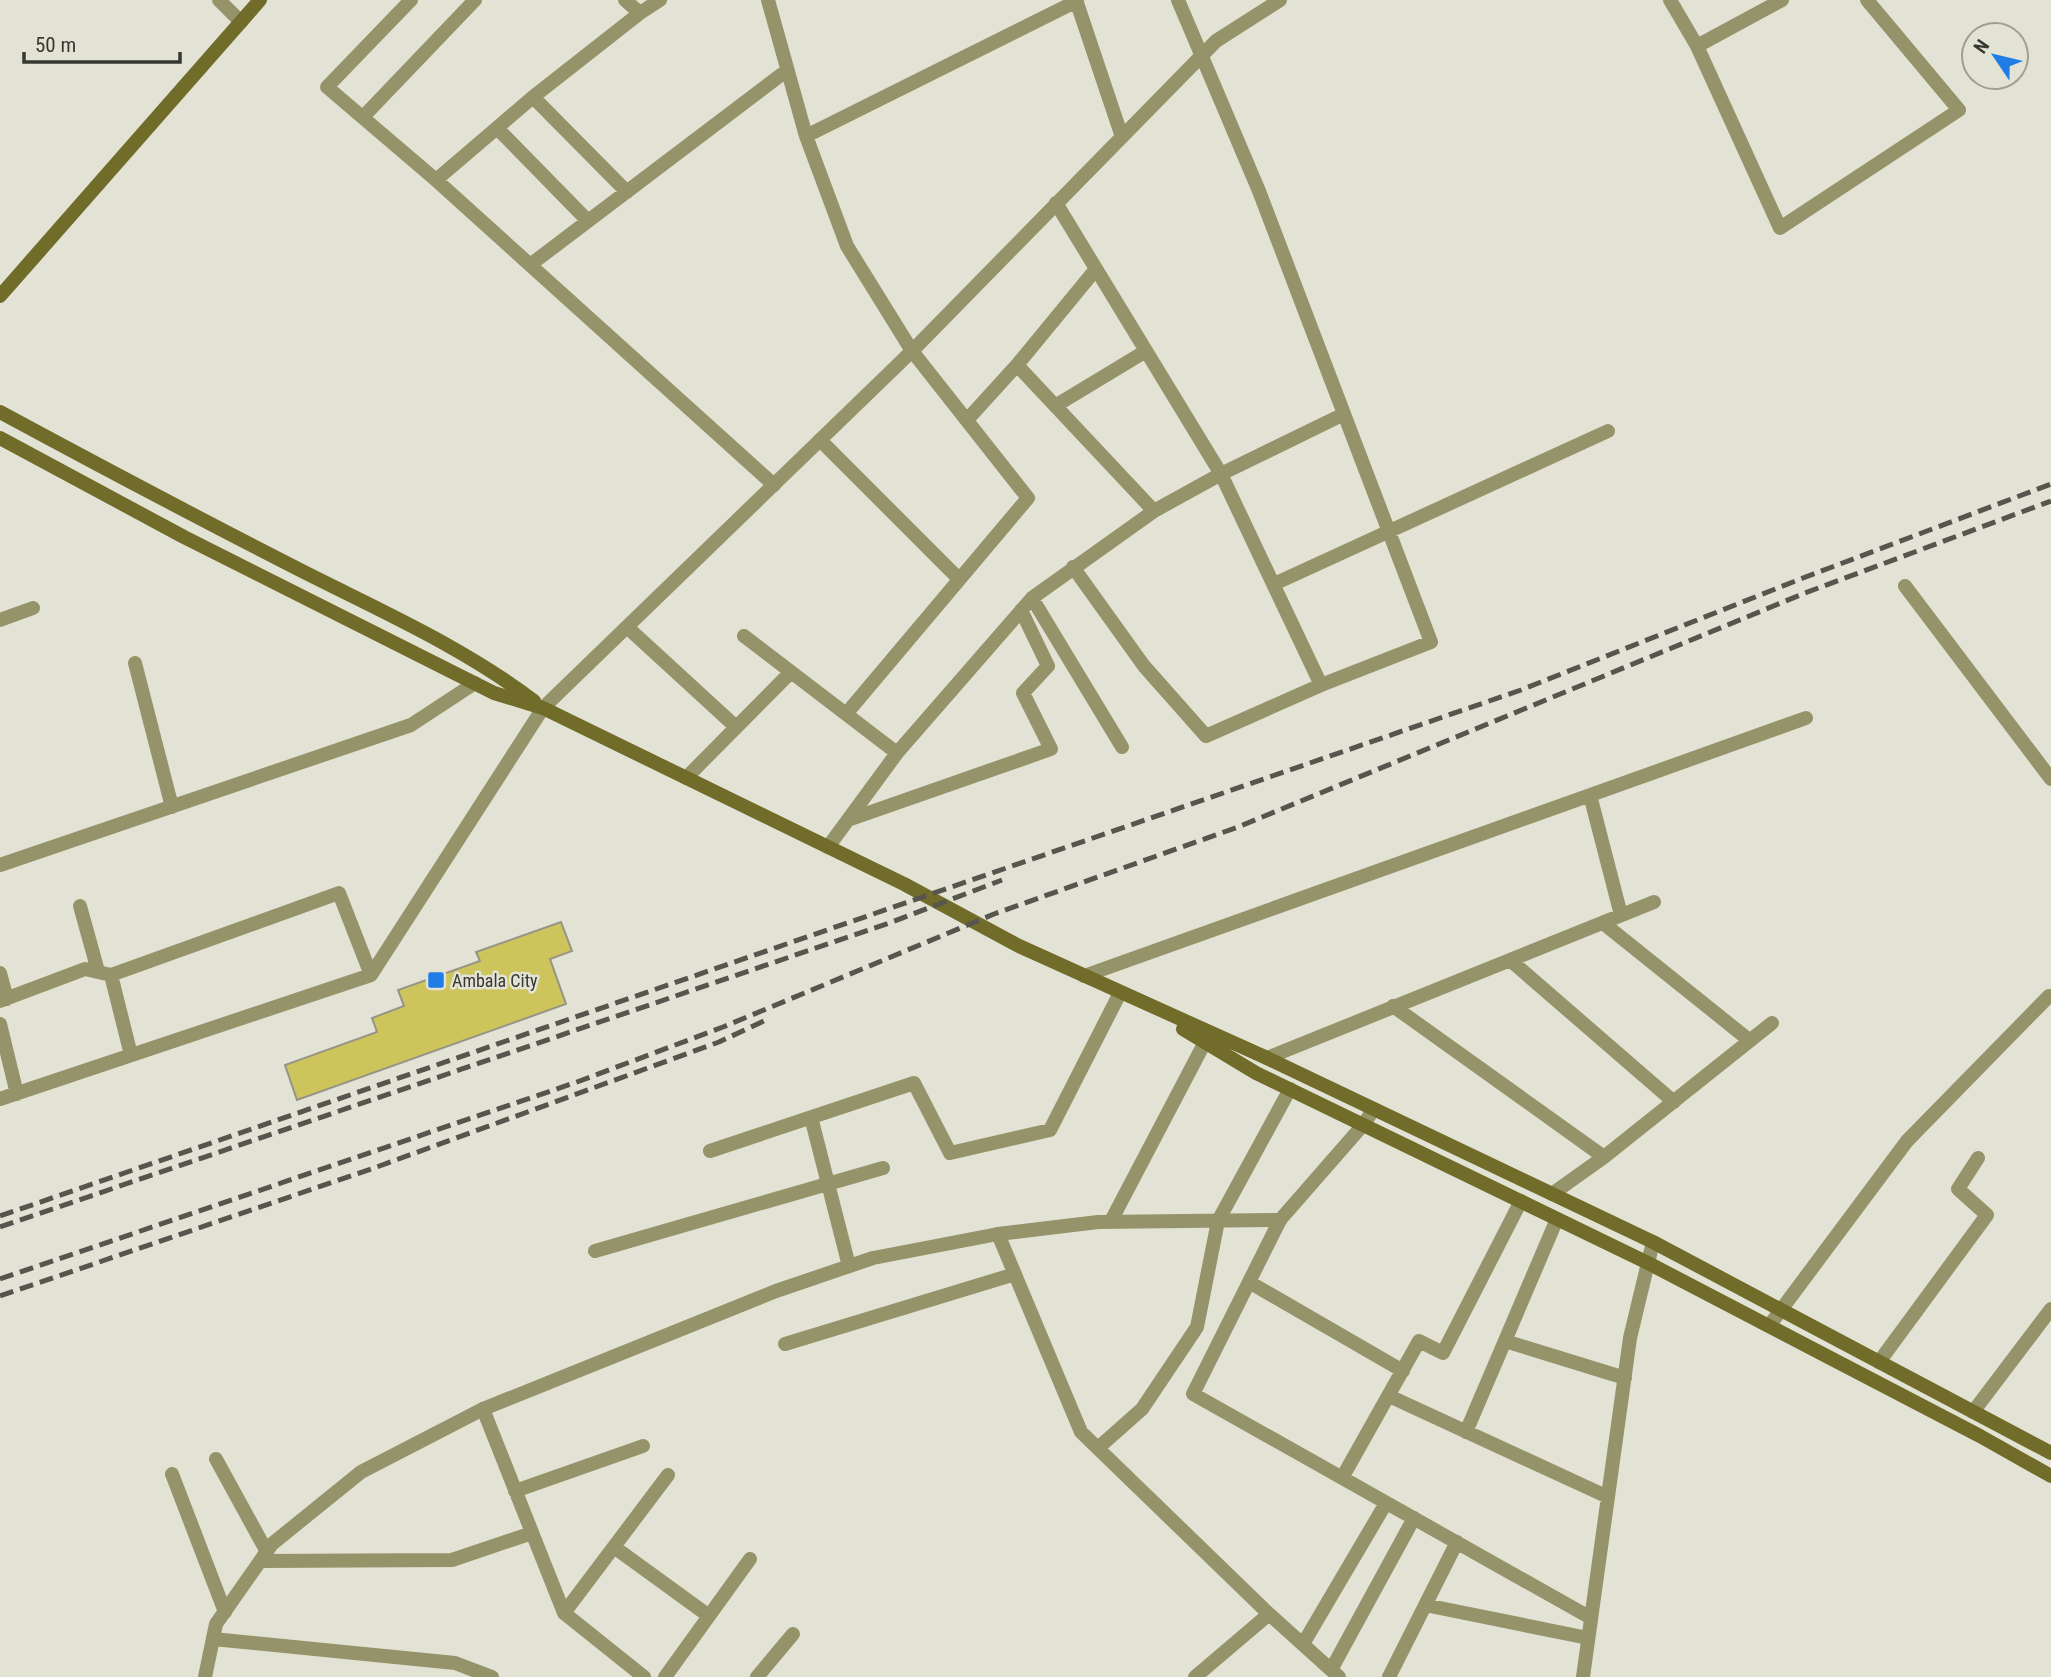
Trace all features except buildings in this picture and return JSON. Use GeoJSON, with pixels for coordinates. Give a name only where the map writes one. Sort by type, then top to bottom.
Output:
{"type":"FeatureCollection","features":[{"type":"Feature","properties":{"kind":"main road"},"geometry":{"type":"LineString","coordinates":[[0,296],[260,0]]}},
{"type":"Feature","properties":{"kind":"main road"},"geometry":{"type":"LineString","coordinates":[[0,412],[194,516],[441,642],[502,677],[543,708]]}},
{"type":"Feature","properties":{"kind":"main road"},"geometry":{"type":"LineString","coordinates":[[0,438],[184,537],[494,693],[543,708],[904,884],[1019,946],[1268,1058],[1653,1242],[2051,1453]]}},
{"type":"Feature","properties":{"kind":"main road"},"geometry":{"type":"LineString","coordinates":[[1126,995],[1256,1073],[1648,1263],[1980,1436],[2051,1476]]}},
{"type":"Feature","properties":{"kind":"street"},"geometry":{"type":"LineString","coordinates":[[219,0],[241,22]]}},
{"type":"Feature","properties":{"kind":"street"},"geometry":{"type":"LineString","coordinates":[[411,0],[327,87],[436,180],[774,485]]}},
{"type":"Feature","properties":{"kind":"street"},"geometry":{"type":"LineString","coordinates":[[363,117],[475,0]]}},
{"type":"Feature","properties":{"kind":"street"},"geometry":{"type":"LineString","coordinates":[[625,0],[640,13]]}},
{"type":"Feature","properties":{"kind":"street"},"geometry":{"type":"LineString","coordinates":[[436,180],[533,97],[660,0]]}},
{"type":"Feature","properties":{"kind":"street"},"geometry":{"type":"LineString","coordinates":[[768,0],[806,136],[848,246],[912,351],[1028,498],[846,714]]}},
{"type":"Feature","properties":{"kind":"street"},"geometry":{"type":"LineString","coordinates":[[806,136],[1077,0],[1122,136]]}},
{"type":"Feature","properties":{"kind":"street"},"geometry":{"type":"LineString","coordinates":[[1073,567],[1144,666],[1206,736],[1321,685],[1431,642],[1259,191],[1178,0]]}},
{"type":"Feature","properties":{"kind":"street"},"geometry":{"type":"LineString","coordinates":[[0,1099],[371,975],[543,708],[912,351],[1216,41],[1280,0]]}},
{"type":"Feature","properties":{"kind":"street"},"geometry":{"type":"LineString","coordinates":[[1670,0],[1697,46],[1780,228],[1959,110],[1867,0]]}},
{"type":"Feature","properties":{"kind":"street"},"geometry":{"type":"LineString","coordinates":[[1697,46],[1782,0]]}},
{"type":"Feature","properties":{"kind":"street"},"geometry":{"type":"LineString","coordinates":[[530,265],[786,71]]}},
{"type":"Feature","properties":{"kind":"street"},"geometry":{"type":"LineString","coordinates":[[533,97],[627,192]]}},
{"type":"Feature","properties":{"kind":"street"},"geometry":{"type":"LineString","coordinates":[[497,128],[589,221]]}},
{"type":"Feature","properties":{"kind":"street"},"geometry":{"type":"LineString","coordinates":[[1056,203],[1221,474],[1321,685]]}},
{"type":"Feature","properties":{"kind":"street"},"geometry":{"type":"LineString","coordinates":[[967,420],[1017,365],[1096,269]]}},
{"type":"Feature","properties":{"kind":"street"},"geometry":{"type":"LineString","coordinates":[[1055,406],[1146,351]]}},
{"type":"Feature","properties":{"kind":"street"},"geometry":{"type":"LineString","coordinates":[[1017,365],[1154,510]]}},
{"type":"Feature","properties":{"kind":"street"},"geometry":{"type":"LineString","coordinates":[[828,847],[897,753],[1032,598],[1154,510],[1344,414]]}},
{"type":"Feature","properties":{"kind":"street"},"geometry":{"type":"LineString","coordinates":[[1273,584],[1608,431]]}},
{"type":"Feature","properties":{"kind":"street"},"geometry":{"type":"LineString","coordinates":[[820,440],[959,579]]}},
{"type":"Feature","properties":{"kind":"street"},"geometry":{"type":"LineString","coordinates":[[1905,586],[2051,779]]}},
{"type":"Feature","properties":{"kind":"street"},"geometry":{"type":"LineString","coordinates":[[1032,598],[1122,747]]}},
{"type":"Feature","properties":{"kind":"street"},"geometry":{"type":"LineString","coordinates":[[0,620],[33,608]]}},
{"type":"Feature","properties":{"kind":"street"},"geometry":{"type":"LineString","coordinates":[[848,820],[1051,749],[1023,692],[1048,666],[1021,610]]}},
{"type":"Feature","properties":{"kind":"street"},"geometry":{"type":"LineString","coordinates":[[627,627],[736,727]]}},
{"type":"Feature","properties":{"kind":"street"},"geometry":{"type":"LineString","coordinates":[[744,636],[897,753]]}},
{"type":"Feature","properties":{"kind":"street"},"geometry":{"type":"LineString","coordinates":[[135,663],[172,807]]}},
{"type":"Feature","properties":{"kind":"street"},"geometry":{"type":"LineString","coordinates":[[685,778],[791,672]]}},
{"type":"Feature","properties":{"kind":"street"},"geometry":{"type":"LineString","coordinates":[[0,865],[411,725],[475,683]]}},
{"type":"Feature","properties":{"kind":"street"},"geometry":{"type":"LineString","coordinates":[[1084,976],[1806,718]]}},
{"type":"Feature","properties":{"kind":"street"},"geometry":{"type":"LineString","coordinates":[[1590,795],[1621,915]]}},
{"type":"Feature","properties":{"kind":"street"},"geometry":{"type":"LineString","coordinates":[[0,974],[4,1000],[85,969],[104,973],[339,894],[371,975]]}},
{"type":"Feature","properties":{"kind":"street"},"geometry":{"type":"LineString","coordinates":[[1268,1058],[1654,902]]}},
{"type":"Feature","properties":{"kind":"street"},"geometry":{"type":"LineString","coordinates":[[80,906],[131,1055]]}},
{"type":"Feature","properties":{"kind":"street"},"geometry":{"type":"LineString","coordinates":[[1602,923],[1749,1040]]}},
{"type":"Feature","properties":{"kind":"street"},"geometry":{"type":"LineString","coordinates":[[1510,960],[1674,1101]]}},
{"type":"Feature","properties":{"kind":"street"},"geometry":{"type":"LineString","coordinates":[[710,1151],[914,1083],[950,1153],[1050,1130],[1126,995]]}},
{"type":"Feature","properties":{"kind":"street"},"geometry":{"type":"LineString","coordinates":[[1769,1326],[1907,1141],[2049,996]]}},
{"type":"Feature","properties":{"kind":"street"},"geometry":{"type":"LineString","coordinates":[[1393,1006],[1604,1157]]}},
{"type":"Feature","properties":{"kind":"street"},"geometry":{"type":"LineString","coordinates":[[1552,1194],[1604,1157],[1772,1023]]}},
{"type":"Feature","properties":{"kind":"street"},"geometry":{"type":"LineString","coordinates":[[0,1024],[17,1094]]}},
{"type":"Feature","properties":{"kind":"street"},"geometry":{"type":"LineString","coordinates":[[1111,1221],[1205,1042]]}},
{"type":"Feature","properties":{"kind":"street"},"geometry":{"type":"LineString","coordinates":[[1098,1448],[1142,1409],[1197,1327],[1218,1221],[1290,1089]]}},
{"type":"Feature","properties":{"kind":"street"},"geometry":{"type":"LineString","coordinates":[[1374,1109],[1280,1220],[1192,1394],[1591,1618]]}},
{"type":"Feature","properties":{"kind":"street"},"geometry":{"type":"LineString","coordinates":[[811,1117],[849,1266]]}},
{"type":"Feature","properties":{"kind":"street"},"geometry":{"type":"LineString","coordinates":[[1879,1362],[1986,1214],[1958,1189],[1978,1158]]}},
{"type":"Feature","properties":{"kind":"street"},"geometry":{"type":"LineString","coordinates":[[595,1251],[883,1168]]}},
{"type":"Feature","properties":{"kind":"street"},"geometry":{"type":"LineString","coordinates":[[1342,1478],[1419,1341],[1443,1353],[1521,1201]]}},
{"type":"Feature","properties":{"kind":"street"},"geometry":{"type":"LineString","coordinates":[[1466,1432],[1556,1219]]}},
{"type":"Feature","properties":{"kind":"street"},"geometry":{"type":"LineString","coordinates":[[205,1677],[216,1624],[272,1544],[361,1472],[483,1409],[776,1291],[873,1258],[998,1234],[1111,1221],[1280,1220]]}},
{"type":"Feature","properties":{"kind":"street"},"geometry":{"type":"LineString","coordinates":[[998,1234],[1081,1432],[1269,1614],[1335,1673],[1414,1518]]}},
{"type":"Feature","properties":{"kind":"street"},"geometry":{"type":"LineString","coordinates":[[1583,1677],[1630,1338],[1653,1242]]}},
{"type":"Feature","properties":{"kind":"street"},"geometry":{"type":"LineString","coordinates":[[785,1344],[1015,1273]]}},
{"type":"Feature","properties":{"kind":"street"},"geometry":{"type":"LineString","coordinates":[[1249,1282],[1403,1371]]}},
{"type":"Feature","properties":{"kind":"street"},"geometry":{"type":"LineString","coordinates":[[1973,1412],[2051,1309]]}},
{"type":"Feature","properties":{"kind":"street"},"geometry":{"type":"LineString","coordinates":[[1505,1341],[1625,1377]]}},
{"type":"Feature","properties":{"kind":"street"},"geometry":{"type":"LineString","coordinates":[[1389,1396],[1608,1497]]}},
{"type":"Feature","properties":{"kind":"street"},"geometry":{"type":"LineString","coordinates":[[483,1409],[564,1614],[644,1677]]}},
{"type":"Feature","properties":{"kind":"street"},"geometry":{"type":"LineString","coordinates":[[515,1491],[643,1446]]}},
{"type":"Feature","properties":{"kind":"street"},"geometry":{"type":"LineString","coordinates":[[216,1459],[264,1556]]}},
{"type":"Feature","properties":{"kind":"street"},"geometry":{"type":"LineString","coordinates":[[172,1474],[225,1612]]}},
{"type":"Feature","properties":{"kind":"street"},"geometry":{"type":"LineString","coordinates":[[564,1614],[668,1475]]}},
{"type":"Feature","properties":{"kind":"street"},"geometry":{"type":"LineString","coordinates":[[1303,1644],[1386,1503]]}},
{"type":"Feature","properties":{"kind":"street"},"geometry":{"type":"LineString","coordinates":[[264,1556],[452,1560],[532,1534]]}},
{"type":"Feature","properties":{"kind":"street"},"geometry":{"type":"LineString","coordinates":[[1390,1677],[1457,1542]]}},
{"type":"Feature","properties":{"kind":"street"},"geometry":{"type":"LineString","coordinates":[[614,1547],[709,1616]]}},
{"type":"Feature","properties":{"kind":"street"},"geometry":{"type":"LineString","coordinates":[[665,1677],[750,1559]]}},
{"type":"Feature","properties":{"kind":"street"},"geometry":{"type":"LineString","coordinates":[[1425,1605],[1588,1638]]}},
{"type":"Feature","properties":{"kind":"street"},"geometry":{"type":"LineString","coordinates":[[1195,1677],[1269,1614]]}},
{"type":"Feature","properties":{"kind":"street"},"geometry":{"type":"LineString","coordinates":[[757,1677],[793,1634]]}},
{"type":"Feature","properties":{"kind":"street"},"geometry":{"type":"LineString","coordinates":[[213,1639],[455,1663],[492,1677]]}},
{"type":"Feature","properties":{"kind":"railway"},"geometry":{"type":"LineString","coordinates":[[0,1216],[1521,690],[1803,578],[2051,484]]}},
{"type":"Feature","properties":{"kind":"railway"},"geometry":{"type":"LineString","coordinates":[[0,1279],[577,1082],[723,1027],[994,914],[1238,827],[1805,593],[2051,501]]}},
{"type":"Feature","properties":{"kind":"railway"},"geometry":{"type":"LineString","coordinates":[[0,1227],[892,922],[1002,880]]}},
{"type":"Feature","properties":{"kind":"railway"},"geometry":{"type":"LineString","coordinates":[[0,1296],[374,1168],[719,1042],[768,1019]]}},
{"type":"Feature","properties":{"kind":"place","name":"Ambala City"},"geometry":{"type":"Point","coordinates":[436,980]}}]}
